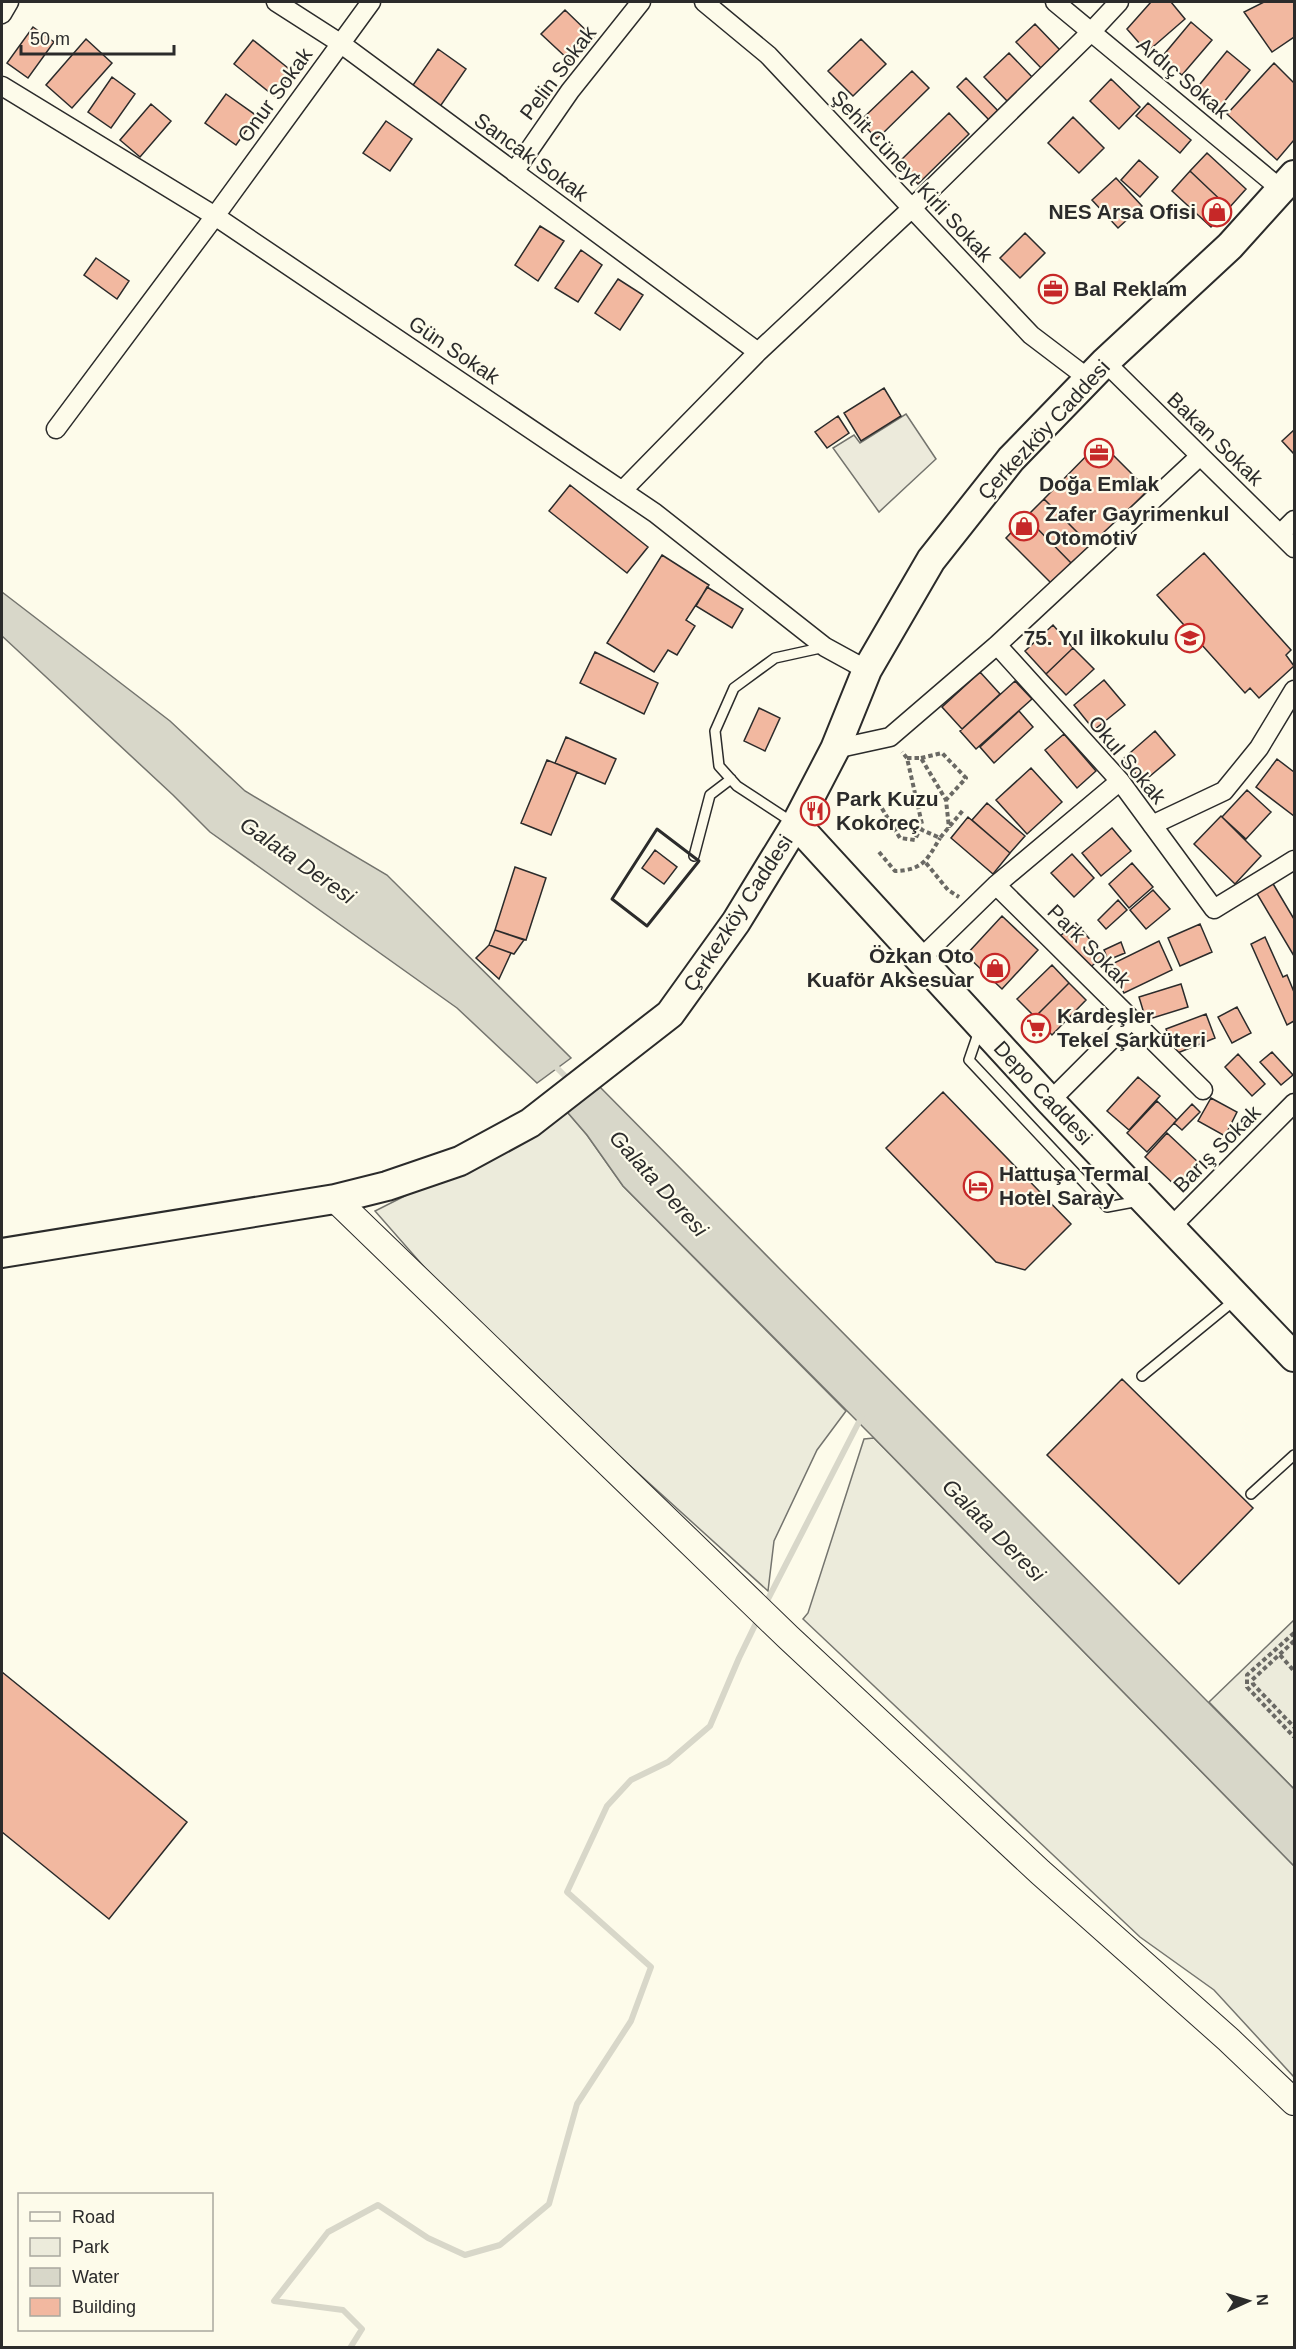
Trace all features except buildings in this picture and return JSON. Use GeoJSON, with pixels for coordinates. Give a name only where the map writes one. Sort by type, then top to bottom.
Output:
{"type":"FeatureCollection","features":[{"type":"Feature","properties":{"kind":"main road","name":"Çerkezköy Caddesi"},"geometry":{"type":"LineString","coordinates":[[2,1253],[335,1199],[387,1186],[460,1161],[530,1123],[670,1014],[736,922],[796,824],[835,749],[867,670],[931,560],[1011,459],[1097,370],[1290,189]]}},
{"type":"Feature","properties":{"kind":"main road","name":"Depo Caddesi"},"geometry":{"type":"LineString","coordinates":[[796,824],[1050,1101],[1294,1357]]}},
{"type":"Feature","properties":{"kind":"street"},"geometry":{"type":"LineString","coordinates":[[2,14],[9,2]]}},
{"type":"Feature","properties":{"kind":"street","name":"Sancak Sokak"},"geometry":{"type":"LineString","coordinates":[[276,2],[339,44],[758,352]]}},
{"type":"Feature","properties":{"kind":"street","name":"Onur Sokak"},"geometry":{"type":"LineString","coordinates":[[56,429],[216,216],[371,2]]}},
{"type":"Feature","properties":{"kind":"street","name":"Pelin Sokak"},"geometry":{"type":"LineString","coordinates":[[514,172],[570,92],[641,2]]}},
{"type":"Feature","properties":{"kind":"street","name":"Şehit Cüneyt Kirli Sokak"},"geometry":{"type":"LineString","coordinates":[[704,2],[768,55],[1031,335],[1097,370]]}},
{"type":"Feature","properties":{"kind":"street","name":"Ardıç Sokak"},"geometry":{"type":"LineString","coordinates":[[1055,2],[1290,189]]}},
{"type":"Feature","properties":{"kind":"street"},"geometry":{"type":"LineString","coordinates":[[622,490],[758,352],[912,208],[1119,2]]}},
{"type":"Feature","properties":{"kind":"street","name":"Gün Sokak"},"geometry":{"type":"LineString","coordinates":[[2,87],[216,216],[655,513],[825,648],[867,670]]}},
{"type":"Feature","properties":{"kind":"street","name":"Bakan Sokak"},"geometry":{"type":"LineString","coordinates":[[1097,370],[1200,456],[1294,548]]}},
{"type":"Feature","properties":{"kind":"street"},"geometry":{"type":"LineString","coordinates":[[835,749],[890,737],[997,645],[1200,456]]}},
{"type":"Feature","properties":{"kind":"street"},"geometry":{"type":"LineString","coordinates":[[1280,534],[1294,520]]}},
{"type":"Feature","properties":{"kind":"street","name":"Okul Sokak"},"geometry":{"type":"LineString","coordinates":[[997,645],[1120,781],[1214,909],[1294,860]]}},
{"type":"Feature","properties":{"kind":"street"},"geometry":{"type":"LineString","coordinates":[[1152,825],[1224,791],[1259,748],[1294,690]]}},
{"type":"Feature","properties":{"kind":"street"},"geometry":{"type":"LineString","coordinates":[[919,960],[996,885],[1120,781]]}},
{"type":"Feature","properties":{"kind":"street","name":"Park Sokak"},"geometry":{"type":"LineString","coordinates":[[996,885],[1203,1090]]}},
{"type":"Feature","properties":{"kind":"street"},"geometry":{"type":"LineString","coordinates":[[1050,1101],[1132,1019]]}},
{"type":"Feature","properties":{"kind":"street","name":"Barış Sokak"},"geometry":{"type":"LineString","coordinates":[[1171,1227],[1294,1103]]}},
{"type":"Feature","properties":{"kind":"street"},"geometry":{"type":"LineString","coordinates":[[335,1199],[788,1637],[1040,1872],[1229,2040],[1294,2102]]}},
{"type":"Feature","properties":{"kind":"lane"},"geometry":{"type":"LineString","coordinates":[[796,824],[737,786],[719,766],[715,731],[734,688],[775,658],[825,648]]}},
{"type":"Feature","properties":{"kind":"lane"},"geometry":{"type":"LineString","coordinates":[[694,856],[710,795],[731,779]]}},
{"type":"Feature","properties":{"kind":"lane"},"geometry":{"type":"LineString","coordinates":[[981,1026],[969,1060],[1107,1208],[1144,1200]]}},
{"type":"Feature","properties":{"kind":"lane"},"geometry":{"type":"LineString","coordinates":[[1142,1376],[1238,1297]]}},
{"type":"Feature","properties":{"kind":"lane"},"geometry":{"type":"LineString","coordinates":[[1251,1494],[1294,1455]]}},
{"type":"Feature","properties":{"kind":"path"},"geometry":{"type":"LineString","coordinates":[[879,802],[900,838],[915,840],[922,824],[907,758],[890,737]]}},
{"type":"Feature","properties":{"kind":"path"},"geometry":{"type":"LineString","coordinates":[[907,758],[921,758],[942,753],[966,778],[946,800]]}},
{"type":"Feature","properties":{"kind":"path"},"geometry":{"type":"LineString","coordinates":[[921,758],[946,800],[948,828]]}},
{"type":"Feature","properties":{"kind":"path"},"geometry":{"type":"LineString","coordinates":[[879,852],[895,871],[909,871],[926,863],[940,838],[964,809]]}},
{"type":"Feature","properties":{"kind":"path"},"geometry":{"type":"LineString","coordinates":[[920,829],[940,838]]}},
{"type":"Feature","properties":{"kind":"path"},"geometry":{"type":"LineString","coordinates":[[926,863],[948,890],[975,907]]}},
{"type":"Feature","properties":{"kind":"path"},"geometry":{"type":"LineString","coordinates":[[1294,1633],[1247,1675],[1247,1687],[1294,1737]]}},
{"type":"Feature","properties":{"kind":"path"},"geometry":{"type":"LineString","coordinates":[[1294,1641],[1252,1680],[1253,1684],[1294,1727]]}},
{"type":"Feature","properties":{"kind":"path"},"geometry":{"type":"LineString","coordinates":[[1280,1655],[1294,1671]]}},
{"type":"Feature","properties":{"kind":"green space"},"geometry":{"type":"Polygon","coordinates":[[[562,1106],[587,1135],[623,1186],[846,1411],[817,1450],[774,1541],[768,1591],[476,1326],[375,1211],[498,1149],[562,1106]]]}},
{"type":"Feature","properties":{"kind":"green space"},"geometry":{"type":"Polygon","coordinates":[[[874,1438],[1294,1866],[1294,2077],[1214,1990],[1140,1937],[803,1619],[808,1613],[864,1439],[874,1438]]]}},
{"type":"Feature","properties":{"kind":"green space"},"geometry":{"type":"Polygon","coordinates":[[[1294,1620],[1294,1789],[1209,1702],[1294,1620]]]}},
{"type":"Feature","properties":{"kind":"shaded area"},"geometry":{"type":"Polygon","coordinates":[[[906,414],[936,459],[879,512],[833,448],[854,435],[860,443],[906,414]]]}},
{"type":"Feature","properties":{"kind":"water"},"geometry":{"type":"Polygon","coordinates":[[[2,592],[170,721],[245,791],[387,875],[571,1058],[537,1083],[457,1008],[210,832],[2,636],[2,592]]]}},
{"type":"Feature","properties":{"kind":"water"},"geometry":{"type":"Polygon","coordinates":[[[595,1082],[1294,1789],[1294,1866],[623,1186],[587,1135],[562,1106],[595,1082]]]}},
{"type":"Feature","properties":{"kind":"waterway","name":"Galata Deresi"},"geometry":{"type":"LineString","coordinates":[[552,1063],[570,1081]]}},
{"type":"Feature","properties":{"kind":"waterway"},"geometry":{"type":"LineString","coordinates":[[764,1607],[862,1416]]}},
{"type":"Feature","properties":{"kind":"waterway"},"geometry":{"type":"LineString","coordinates":[[350,2348],[362,2329],[343,2310],[274,2301],[328,2232],[378,2205],[428,2238],[465,2255],[500,2245],[549,2204],[577,2104],[631,2021],[651,1967],[567,1892],[607,1806],[631,1780],[668,1762],[710,1726],[758,1619]]}},
{"type":"Feature","properties":{"kind":"wall"},"geometry":{"type":"LineString","coordinates":[[657,829],[699,861],[647,926],[612,899],[657,829]]}},
{"type":"Feature","properties":{"kind":"place","name":"NES Arsa Ofisi"},"geometry":{"type":"Point","coordinates":[1217,212]}},
{"type":"Feature","properties":{"kind":"place","name":"Bal Reklam"},"geometry":{"type":"Point","coordinates":[1053,289]}},
{"type":"Feature","properties":{"kind":"place","name":"Doğa Emlak"},"geometry":{"type":"Point","coordinates":[1099,453]}},
{"type":"Feature","properties":{"kind":"place","name":"Zafer Gayrimenkul Otomotiv"},"geometry":{"type":"Point","coordinates":[1024,526]}},
{"type":"Feature","properties":{"kind":"place","name":"75. Yıl İlkokulu"},"geometry":{"type":"Point","coordinates":[1190,638]}},
{"type":"Feature","properties":{"kind":"place","name":"Park Kuzu Kokoreç"},"geometry":{"type":"Point","coordinates":[815,811]}},
{"type":"Feature","properties":{"kind":"place","name":"Özkan Oto Kuaför Aksesuar"},"geometry":{"type":"Point","coordinates":[995,968]}},
{"type":"Feature","properties":{"kind":"place","name":"Kardeşler Tekel Şarküteri"},"geometry":{"type":"Point","coordinates":[1036,1028]}},
{"type":"Feature","properties":{"kind":"place","name":"Hattuşa Termal Hotel Saray"},"geometry":{"type":"Point","coordinates":[978,1186]}}]}
